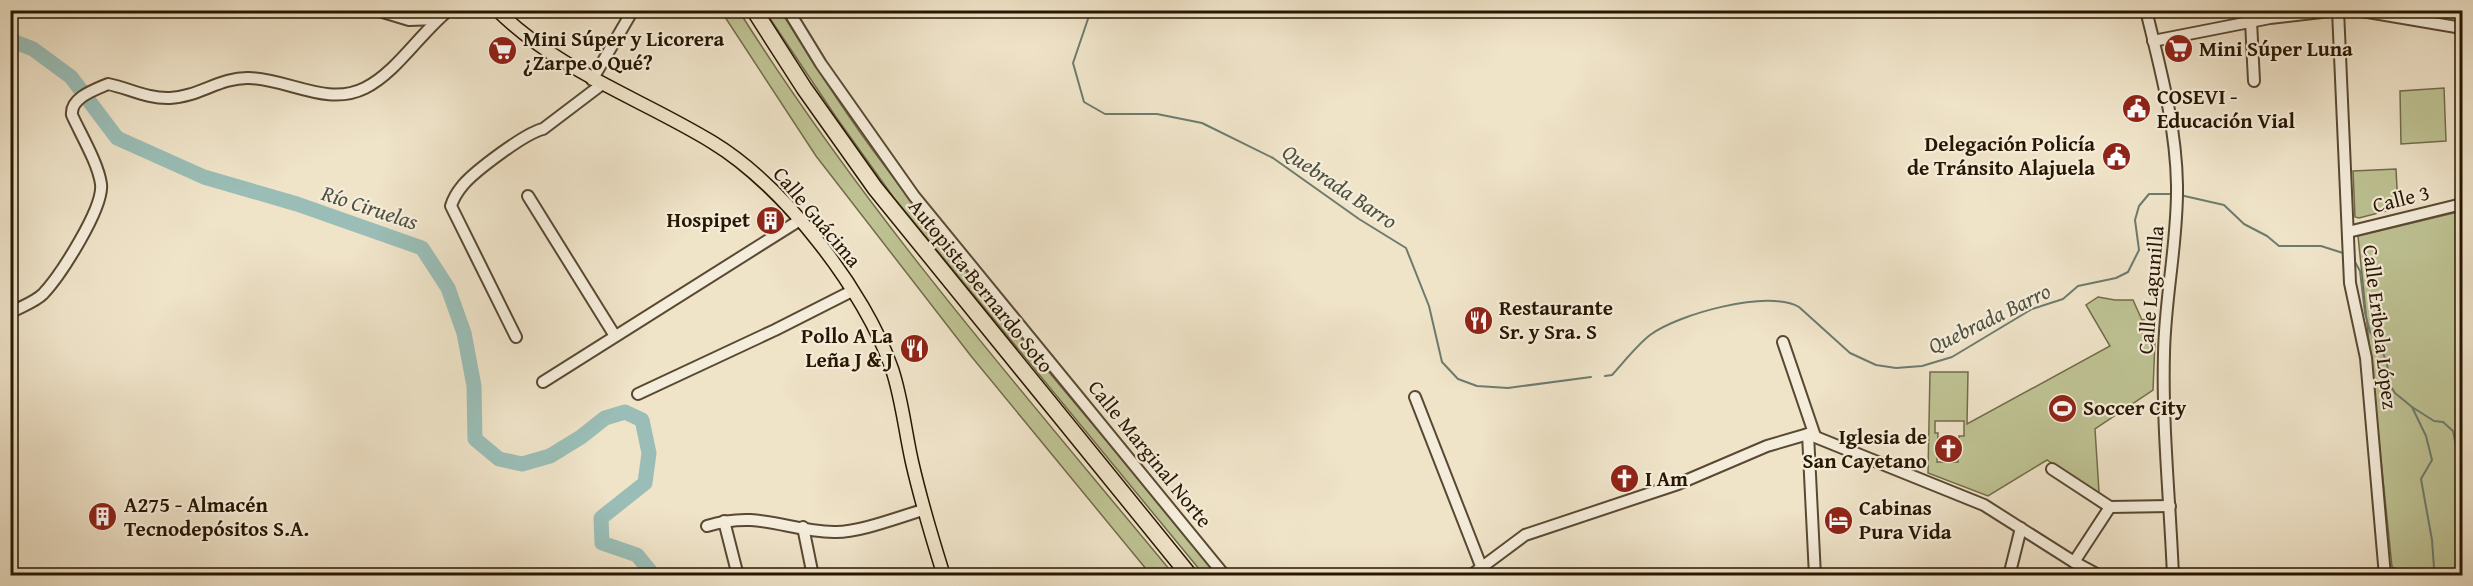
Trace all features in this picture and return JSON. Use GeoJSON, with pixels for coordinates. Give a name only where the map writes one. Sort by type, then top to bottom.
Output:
{"type":"FeatureCollection","features":[{"type":"Feature","properties":{"kind":"highway","name":"Autopista Bernardo Soto"},"geometry":{"type":"LineString","coordinates":[[754,10],[804,88],[875,188],[1190,576]]}},
{"type":"Feature","properties":{"kind":"main road","name":"Calle Guácima"},"geometry":{"type":"LineString","coordinates":[[497,10],[546,52],[600,84],[682,124],[733,155],[767,184],[800,220],[852,291],[873,327],[892,369],[923,510],[944,576]]}},
{"type":"Feature","properties":{"kind":"street"},"geometry":{"type":"LineString","coordinates":[[376,10],[409,20],[438,19]]}},
{"type":"Feature","properties":{"kind":"street"},"geometry":{"type":"LineString","coordinates":[[10,312],[42,295],[77,244],[97,207],[101,186],[72,115],[71,108],[75,102],[93,90],[108,84],[169,99],[234,79],[249,78],[264,79],[328,95],[346,96],[367,88],[383,75],[449,10]]}},
{"type":"Feature","properties":{"kind":"street"},"geometry":{"type":"LineString","coordinates":[[516,337],[451,206],[463,185],[478,172],[531,132],[543,129],[600,84],[633,10]]}},
{"type":"Feature","properties":{"kind":"street","name":"Calle Marginal Norte"},"geometry":{"type":"LineString","coordinates":[[788,10],[821,64],[914,196],[1225,576]]}},
{"type":"Feature","properties":{"kind":"street","name":"Calle Lagunilla"},"geometry":{"type":"LineString","coordinates":[[2146,10],[2174,142],[2177,190],[2164,350],[2163,395],[2173,576]]}},
{"type":"Feature","properties":{"kind":"street"},"geometry":{"type":"LineString","coordinates":[[2153,41],[2251,21],[2339,10]]}},
{"type":"Feature","properties":{"kind":"street","name":"Calle Eribela López"},"geometry":{"type":"LineString","coordinates":[[2339,10],[2350,283],[2366,358],[2385,576]]}},
{"type":"Feature","properties":{"kind":"street"},"geometry":{"type":"LineString","coordinates":[[2356,10],[2463,28]]}},
{"type":"Feature","properties":{"kind":"street"},"geometry":{"type":"LineString","coordinates":[[2251,21],[2254,81]]}},
{"type":"Feature","properties":{"kind":"street"},"geometry":{"type":"LineString","coordinates":[[528,196],[615,336]]}},
{"type":"Feature","properties":{"kind":"street","name":"Calle 3"},"geometry":{"type":"LineString","coordinates":[[2348,232],[2463,204]]}},
{"type":"Feature","properties":{"kind":"street"},"geometry":{"type":"LineString","coordinates":[[543,382],[800,220]]}},
{"type":"Feature","properties":{"kind":"street"},"geometry":{"type":"LineString","coordinates":[[638,394],[776,330],[852,291]]}},
{"type":"Feature","properties":{"kind":"street"},"geometry":{"type":"LineString","coordinates":[[1783,342],[1812,435],[1815,576]]}},
{"type":"Feature","properties":{"kind":"street"},"geometry":{"type":"LineString","coordinates":[[1415,398],[1481,567]]}},
{"type":"Feature","properties":{"kind":"street"},"geometry":{"type":"LineString","coordinates":[[1470,576],[1525,535],[1678,484],[1767,446],[1812,435],[1952,490],[1984,505],[2100,576]]}},
{"type":"Feature","properties":{"kind":"street"},"geometry":{"type":"LineString","coordinates":[[2052,469],[2110,507],[2170,506]]}},
{"type":"Feature","properties":{"kind":"street"},"geometry":{"type":"LineString","coordinates":[[2074,562],[2110,507]]}},
{"type":"Feature","properties":{"kind":"street"},"geometry":{"type":"LineString","coordinates":[[707,526],[724,521],[768,520],[834,532],[850,531],[923,510]]}},
{"type":"Feature","properties":{"kind":"street"},"geometry":{"type":"LineString","coordinates":[[724,521],[738,576]]}},
{"type":"Feature","properties":{"kind":"street"},"geometry":{"type":"LineString","coordinates":[[803,527],[813,576]]}},
{"type":"Feature","properties":{"kind":"street"},"geometry":{"type":"LineString","coordinates":[[2009,576],[2021,528]]}},
{"type":"Feature","properties":{"kind":"green space"},"geometry":{"type":"Polygon","coordinates":[[[721,11],[739,11],[839,158],[892,230],[1003,369],[1174,575],[1151,575],[971,356],[816,156],[721,11]]]}},
{"type":"Feature","properties":{"kind":"green space"},"geometry":{"type":"Polygon","coordinates":[[[765,11],[781,11],[857,128],[924,218],[1219,575],[1204,575],[894,198],[765,11]]]}},
{"type":"Feature","properties":{"kind":"green space"},"geometry":{"type":"Polygon","coordinates":[[[2444,88],[2446,141],[2401,144],[2400,91],[2444,88]]]}},
{"type":"Feature","properties":{"kind":"green space"},"geometry":{"type":"Polygon","coordinates":[[[2396,169],[2398,208],[2355,217],[2353,171],[2396,169]]]}},
{"type":"Feature","properties":{"kind":"green space"},"geometry":{"type":"Polygon","coordinates":[[[2462,211],[2462,575],[2413,575],[2392,567],[2358,236],[2462,211]]]}},
{"type":"Feature","properties":{"kind":"green space","name":"Soccer City"},"geometry":{"type":"Polygon","coordinates":[[[2098,297],[2133,300],[2142,320],[2156,316],[2153,390],[2095,429],[2099,492],[2096,495],[2047,460],[1988,496],[1928,473],[1930,372],[1968,372],[1967,424],[2110,346],[2086,305],[2098,297]],[[1935,421],[1935,433],[1938,433],[1937,462],[1958,462],[1959,436],[1964,436],[1964,421],[1935,421]]]}},
{"type":"Feature","properties":{"kind":"waterway","name":"Quebrada Barro"},"geometry":{"type":"LineString","coordinates":[[1091,10],[1073,63],[1084,102],[1105,114],[1157,114],[1202,123],[1273,158],[1359,219],[1406,248],[1429,306],[1442,362],[1458,379],[1477,386],[1508,388],[1591,377]]}},
{"type":"Feature","properties":{"kind":"waterway","name":"Río Ciruelas"},"geometry":{"type":"LineString","coordinates":[[10,40],[33,49],[71,77],[117,138],[204,177],[297,204],[422,248],[448,288],[464,333],[474,386],[475,439],[499,459],[522,464],[550,456],[581,437],[605,418],[625,412],[642,420],[649,453],[645,483],[601,518],[602,543],[637,555],[654,576]]}},
{"type":"Feature","properties":{"kind":"waterway","name":"Quebrada Barro"},"geometry":{"type":"LineString","coordinates":[[1605,376],[1612,375],[1645,339],[1663,327],[1702,312],[1746,302],[1785,302],[1799,307],[1850,353],[1876,365],[1896,368],[1922,366],[1952,357],[2032,309],[2063,299],[2078,286],[2116,278],[2128,272],[2139,250],[2135,220],[2139,206],[2149,194],[2174,194]]}},
{"type":"Feature","properties":{"kind":"waterway","name":"Quebrada Barro"},"geometry":{"type":"LineString","coordinates":[[2180,195],[2224,205],[2244,224],[2267,236],[2279,246],[2321,246],[2343,253]]}},
{"type":"Feature","properties":{"kind":"waterway","name":"Quebrada Barro"},"geometry":{"type":"LineString","coordinates":[[2355,262],[2360,271],[2365,313],[2370,332],[2382,350],[2390,385],[2395,393],[2412,407],[2434,421],[2443,422],[2453,431],[2456,446],[2462,448]]}},
{"type":"Feature","properties":{"kind":"waterway"},"geometry":{"type":"LineString","coordinates":[[2412,407],[2426,436],[2432,460],[2421,479],[2432,540],[2434,568]]}},
{"type":"Feature","properties":{"kind":"place","name":"Mini Súper Luna"},"geometry":{"type":"Point","coordinates":[2178,49]}},
{"type":"Feature","properties":{"kind":"place","name":"Mini Súper y Licorera ¿Zarpe o Qué?"},"geometry":{"type":"Point","coordinates":[502,51]}},
{"type":"Feature","properties":{"kind":"place","name":"COSEVI - Educación Vial"},"geometry":{"type":"Point","coordinates":[2136,109]}},
{"type":"Feature","properties":{"kind":"place","name":"Delegación Policía de Tránsito Alajuela"},"geometry":{"type":"Point","coordinates":[2116,156]}},
{"type":"Feature","properties":{"kind":"place","name":"Hospipet"},"geometry":{"type":"Point","coordinates":[771,220]}},
{"type":"Feature","properties":{"kind":"place","name":"Restaurante Sr. y Sra. S"},"geometry":{"type":"Point","coordinates":[1478,320]}},
{"type":"Feature","properties":{"kind":"place","name":"Pollo A La Leña J & J"},"geometry":{"type":"Point","coordinates":[914,348]}},
{"type":"Feature","properties":{"kind":"place","name":"Soccer City"},"geometry":{"type":"Point","coordinates":[2062,408]}},
{"type":"Feature","properties":{"kind":"place","name":"Iglesia de San Cayetano"},"geometry":{"type":"Point","coordinates":[1948,449]}},
{"type":"Feature","properties":{"kind":"place","name":"I Am"},"geometry":{"type":"Point","coordinates":[1624,479]}},
{"type":"Feature","properties":{"kind":"place","name":"A275 - Almacén Tecnodepósitos S.A."},"geometry":{"type":"Point","coordinates":[103,517]}},
{"type":"Feature","properties":{"kind":"place","name":"Cabinas Pura Vida"},"geometry":{"type":"Point","coordinates":[1838,520]}}]}
